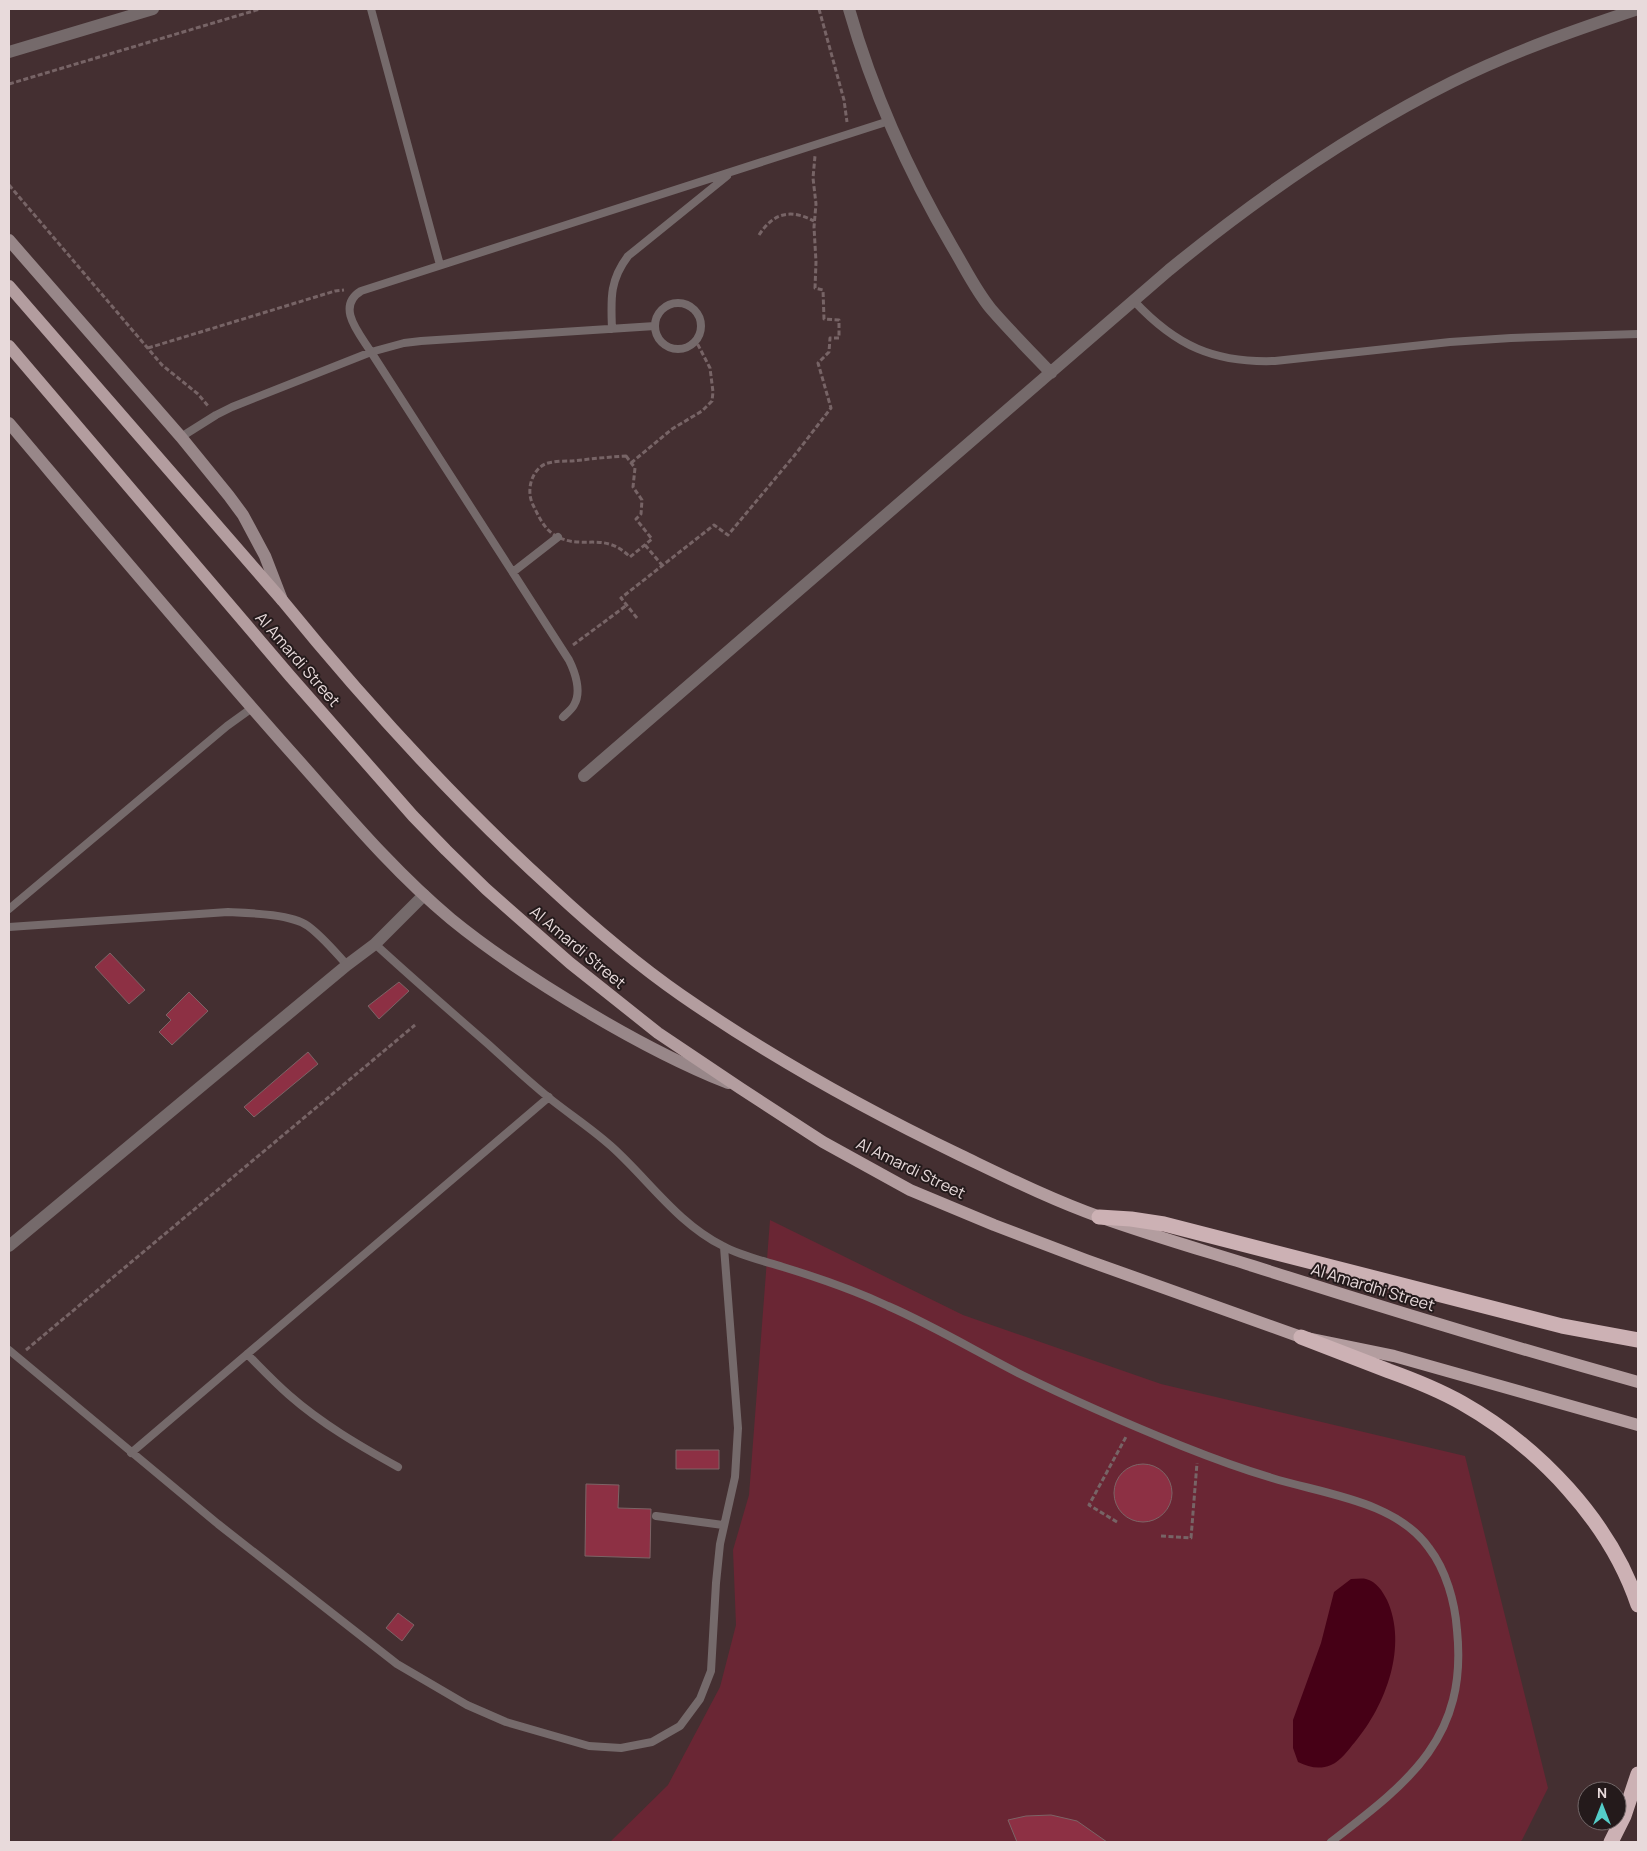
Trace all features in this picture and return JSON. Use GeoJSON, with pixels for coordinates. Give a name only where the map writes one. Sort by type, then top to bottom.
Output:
{"type":"FeatureCollection","features":[{"type":"Feature","properties":{"kind":"highway"},"geometry":{"type":"LineString","coordinates":[[1099,1217],[1132,1219],[1172,1226],[1562,1326],[1638,1340]]}},
{"type":"Feature","properties":{"kind":"highway"},"geometry":{"type":"LineString","coordinates":[[1301,1337],[1426,1385],[1495,1423],[1526,1447],[1555,1474],[1581,1503],[1620,1563],[1638,1605]]}},
{"type":"Feature","properties":{"kind":"highway"},"geometry":{"type":"LineString","coordinates":[[1611,1842],[1624,1816],[1638,1774]]}},
{"type":"Feature","properties":{"kind":"main road","name":"Al Amardi Street"},"geometry":{"type":"LineString","coordinates":[[9,286],[282,600],[320,647],[470,812],[580,914],[637,962],[705,1010],[842,1094],[926,1139],[1012,1180],[1099,1217]]}},
{"type":"Feature","properties":{"kind":"main road","name":"Al Amardi Street"},"geometry":{"type":"LineString","coordinates":[[9,346],[412,816],[528,926],[658,1033],[823,1142],[910,1190],[1086,1260],[1301,1337]]}},
{"type":"Feature","properties":{"kind":"main road","name":"Al Amardhi Street"},"geometry":{"type":"LineString","coordinates":[[1099,1217],[1374,1305],[1638,1382]]}},
{"type":"Feature","properties":{"kind":"main road"},"geometry":{"type":"LineString","coordinates":[[1301,1337],[1394,1356],[1638,1425]]}},
{"type":"Feature","properties":{"kind":"street"},"geometry":{"type":"LineString","coordinates":[[9,52],[153,9]]}},
{"type":"Feature","properties":{"kind":"street"},"geometry":{"type":"LineString","coordinates":[[849,9],[869,70],[889,121],[939,224],[990,308],[1051,373]]}},
{"type":"Feature","properties":{"kind":"street"},"geometry":{"type":"LineString","coordinates":[[584,776],[1204,240],[1255,202],[1315,161],[1407,106],[1453,82],[1508,56],[1548,40],[1638,9]]}},
{"type":"Feature","properties":{"kind":"street"},"geometry":{"type":"LineString","coordinates":[[9,240],[181,437],[224,490],[242,515],[265,556],[282,600]]}},
{"type":"Feature","properties":{"kind":"street"},"geometry":{"type":"LineString","coordinates":[[9,423],[252,708],[383,855],[424,895],[505,960],[550,990],[642,1043],[690,1068],[740,1088]]}},
{"type":"Feature","properties":{"kind":"street"},"geometry":{"type":"LineString","coordinates":[[9,1246],[347,965],[375,944],[424,895]]}},
{"type":"Feature","properties":{"kind":"lane"},"geometry":{"type":"LineString","coordinates":[[371,9],[440,266]]}},
{"type":"Feature","properties":{"kind":"lane"},"geometry":{"type":"LineString","coordinates":[[563,717],[575,704],[577,689],[573,668],[514,572],[350,317],[349,305],[355,294],[889,121]]}},
{"type":"Feature","properties":{"kind":"lane"},"geometry":{"type":"LineString","coordinates":[[612,329],[612,288],[620,266],[628,256],[730,173]]}},
{"type":"Feature","properties":{"kind":"lane"},"geometry":{"type":"LineString","coordinates":[[1134,301],[1156,322],[1187,344],[1208,353],[1252,362],[1450,342],[1550,336],[1638,334]]}},
{"type":"Feature","properties":{"kind":"lane"},"geometry":{"type":"LineString","coordinates":[[674,303],[683,303],[690,306],[696,312],[702,326],[696,341],[690,347],[674,349],[660,341],[656,334],[655,326],[660,311],[674,303]]}},
{"type":"Feature","properties":{"kind":"lane"},"geometry":{"type":"LineString","coordinates":[[181,437],[216,415],[371,352],[404,343],[655,326]]}},
{"type":"Feature","properties":{"kind":"lane"},"geometry":{"type":"LineString","coordinates":[[514,572],[558,537]]}},
{"type":"Feature","properties":{"kind":"lane"},"geometry":{"type":"LineString","coordinates":[[9,909],[227,726],[252,708]]}},
{"type":"Feature","properties":{"kind":"lane"},"geometry":{"type":"LineString","coordinates":[[9,927],[228,912],[255,913],[281,917],[307,925],[347,965]]}},
{"type":"Feature","properties":{"kind":"lane"},"geometry":{"type":"LineString","coordinates":[[375,944],[548,1097],[607,1142],[675,1212],[724,1247],[830,1282],[888,1305],[1022,1375],[1132,1426],[1270,1478],[1385,1510],[1410,1526],[1430,1548],[1444,1574],[1456,1613],[1460,1654],[1455,1694],[1442,1733],[1423,1763],[1392,1793],[1331,1842]]}},
{"type":"Feature","properties":{"kind":"lane"},"geometry":{"type":"LineString","coordinates":[[132,1453],[548,1097]]}},
{"type":"Feature","properties":{"kind":"lane"},"geometry":{"type":"LineString","coordinates":[[9,1350],[218,1524],[397,1664],[467,1705],[506,1722],[589,1746],[620,1748],[652,1742],[680,1726],[700,1699],[711,1671],[716,1582],[723,1525],[735,1477],[738,1436],[724,1247]]}},
{"type":"Feature","properties":{"kind":"lane"},"geometry":{"type":"LineString","coordinates":[[247,1354],[289,1395],[323,1422],[360,1446],[398,1467]]}},
{"type":"Feature","properties":{"kind":"lane"},"geometry":{"type":"LineString","coordinates":[[656,1516],[723,1525]]}},
{"type":"Feature","properties":{"kind":"path"},"geometry":{"type":"LineString","coordinates":[[9,84],[260,9]]}},
{"type":"Feature","properties":{"kind":"path"},"geometry":{"type":"LineString","coordinates":[[819,9],[844,100],[850,134]]}},
{"type":"Feature","properties":{"kind":"path"},"geometry":{"type":"LineString","coordinates":[[637,618],[621,598],[714,525],[728,535],[831,408],[818,364],[829,352],[830,338],[839,338],[839,320],[824,319],[823,290],[815,288],[814,221],[816,204],[813,178],[817,145]]}},
{"type":"Feature","properties":{"kind":"path"},"geometry":{"type":"LineString","coordinates":[[9,185],[162,365],[198,394],[216,415]]}},
{"type":"Feature","properties":{"kind":"path"},"geometry":{"type":"LineString","coordinates":[[759,235],[766,224],[777,217],[790,213],[803,215],[814,221]]}},
{"type":"Feature","properties":{"kind":"path"},"geometry":{"type":"LineString","coordinates":[[148,348],[335,291],[345,290],[355,294]]}},
{"type":"Feature","properties":{"kind":"path"},"geometry":{"type":"LineString","coordinates":[[631,463],[672,429],[702,411],[712,401],[713,392],[710,368],[696,341]]}},
{"type":"Feature","properties":{"kind":"path"},"geometry":{"type":"LineString","coordinates":[[626,456],[631,463],[635,468],[632,487],[642,500],[641,514],[636,519],[652,539],[630,557],[622,549],[607,543],[569,541],[558,537],[544,526],[530,496],[531,483],[541,467],[553,462],[626,456]]}},
{"type":"Feature","properties":{"kind":"path"},"geometry":{"type":"LineString","coordinates":[[645,545],[662,565]]}},
{"type":"Feature","properties":{"kind":"path"},"geometry":{"type":"LineString","coordinates":[[564,652],[627,605]]}},
{"type":"Feature","properties":{"kind":"path"},"geometry":{"type":"LineString","coordinates":[[18,1357],[415,1025]]}},
{"type":"Feature","properties":{"kind":"path"},"geometry":{"type":"LineString","coordinates":[[1117,1522],[1089,1505],[1132,1426]]}},
{"type":"Feature","properties":{"kind":"path"},"geometry":{"type":"LineString","coordinates":[[1162,1536],[1191,1538],[1197,1452]]}},
{"type":"Feature","properties":{"kind":"shaded area"},"geometry":{"type":"Polygon","coordinates":[[[770,1220],[963,1315],[1161,1384],[1465,1456],[1548,1788],[1522,1840],[1519,1842],[610,1842],[668,1785],[720,1687],[736,1625],[733,1550],[749,1495],[770,1220]]]}},
{"type":"Feature","properties":{"kind":"shaded area"},"geometry":{"type":"Polygon","coordinates":[[[1351,1579],[1370,1580],[1376,1584],[1387,1600],[1393,1618],[1395,1636],[1394,1655],[1384,1693],[1366,1727],[1338,1761],[1327,1767],[1318,1768],[1298,1762],[1293,1748],[1293,1720],[1321,1643],[1334,1592],[1351,1579]]]}},
{"type":"Feature","properties":{"kind":"building"},"geometry":{"type":"Polygon","coordinates":[[[110,953],[145,990],[129,1004],[95,967],[110,953]]]}},
{"type":"Feature","properties":{"kind":"building"},"geometry":{"type":"Polygon","coordinates":[[[399,982],[409,991],[379,1019],[368,1006],[399,982]]]}},
{"type":"Feature","properties":{"kind":"building"},"geometry":{"type":"Polygon","coordinates":[[[189,992],[208,1011],[172,1045],[159,1032],[171,1020],[166,1015],[189,992]]]}},
{"type":"Feature","properties":{"kind":"building"},"geometry":{"type":"Polygon","coordinates":[[[308,1052],[318,1064],[254,1117],[244,1107],[308,1052]]]}},
{"type":"Feature","properties":{"kind":"building"},"geometry":{"type":"Polygon","coordinates":[[[676,1450],[719,1450],[719,1469],[676,1469],[676,1450]]]}},
{"type":"Feature","properties":{"kind":"building"},"geometry":{"type":"Polygon","coordinates":[[[1143,1464],[1159,1469],[1167,1477],[1172,1493],[1167,1509],[1159,1517],[1143,1522],[1127,1517],[1119,1509],[1114,1493],[1119,1477],[1127,1469],[1143,1464]]]}},
{"type":"Feature","properties":{"kind":"building"},"geometry":{"type":"Polygon","coordinates":[[[586,1484],[619,1485],[618,1508],[651,1509],[650,1558],[585,1556],[586,1484]]]}},
{"type":"Feature","properties":{"kind":"building"},"geometry":{"type":"Polygon","coordinates":[[[398,1613],[414,1625],[402,1641],[386,1628],[398,1613]]]}},
{"type":"Feature","properties":{"kind":"building"},"geometry":{"type":"Polygon","coordinates":[[[1051,1815],[1077,1821],[1107,1842],[1017,1842],[1008,1820],[1026,1816],[1051,1815]]]}}]}
